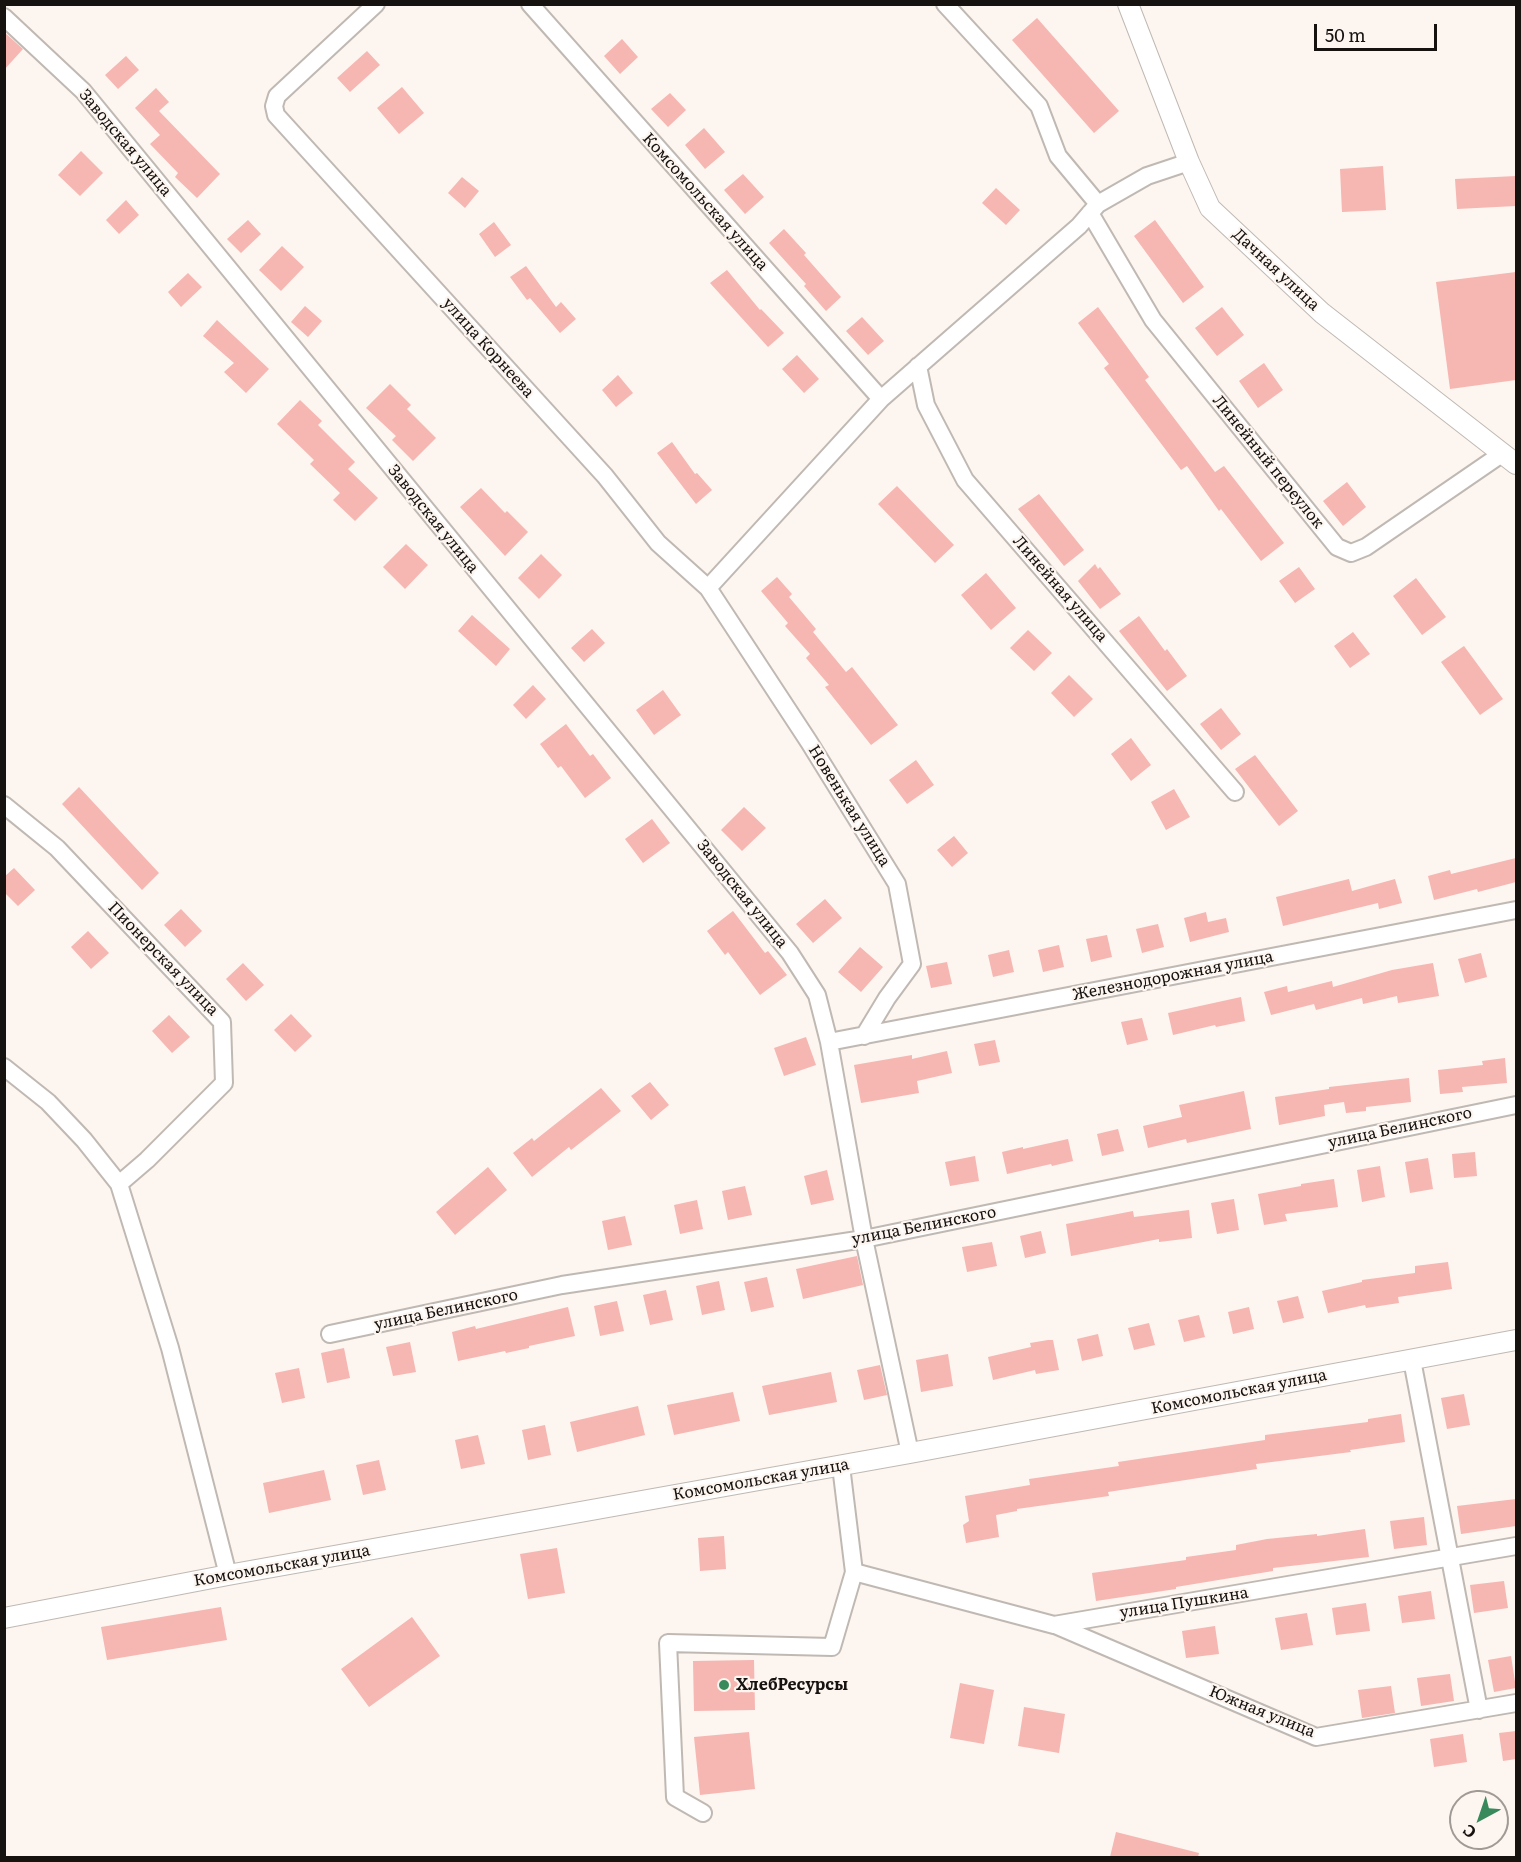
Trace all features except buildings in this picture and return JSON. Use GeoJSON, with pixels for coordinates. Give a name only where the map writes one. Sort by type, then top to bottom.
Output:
{"type":"FeatureCollection","features":[{"type":"Feature","properties":{"kind":"street","name":"улица Корнеева"},"geometry":{"type":"LineString","coordinates":[[376,4],[277,96],[274,106],[276,115],[605,476],[658,543],[708,588]]}},
{"type":"Feature","properties":{"kind":"street","name":"Комсомольская улица"},"geometry":{"type":"LineString","coordinates":[[530,4],[881,399]]}},
{"type":"Feature","properties":{"kind":"street","name":"Линейный переулок"},"geometry":{"type":"LineString","coordinates":[[945,4],[1039,106],[1058,156],[1094,209],[1153,320],[1337,547],[1351,553],[1366,547],[1510,458]]}},
{"type":"Feature","properties":{"kind":"street","name":"Дачная улица"},"geometry":{"type":"LineString","coordinates":[[1128,4],[1189,162],[1210,208],[1322,313],[1510,458]]}},
{"type":"Feature","properties":{"kind":"street","name":"Заводская улица"},"geometry":{"type":"LineString","coordinates":[[4,17],[83,92],[790,953],[817,995],[829,1042],[864,1239],[910,1454]]}},
{"type":"Feature","properties":{"kind":"street"},"geometry":{"type":"LineString","coordinates":[[708,588],[881,399],[1079,226],[1094,209],[1147,176],[1189,162]]}},
{"type":"Feature","properties":{"kind":"street","name":"Линейная улица"},"geometry":{"type":"LineString","coordinates":[[918,366],[926,405],[965,480],[1235,792]]}},
{"type":"Feature","properties":{"kind":"street","name":"Новенькая улица"},"geometry":{"type":"LineString","coordinates":[[708,588],[809,742],[897,884],[912,964],[887,998],[864,1036]]}},
{"type":"Feature","properties":{"kind":"street","name":"Пионерская улица"},"geometry":{"type":"LineString","coordinates":[[4,805],[57,848],[222,1022],[224,1083],[147,1160],[119,1184]]}},
{"type":"Feature","properties":{"kind":"street","name":"Железнодорожная улица"},"geometry":{"type":"LineString","coordinates":[[829,1042],[1516,910]]}},
{"type":"Feature","properties":{"kind":"street"},"geometry":{"type":"LineString","coordinates":[[4,1067],[48,1102],[84,1140],[119,1184],[170,1348],[228,1575]]}},
{"type":"Feature","properties":{"kind":"street","name":"улица Белинского"},"geometry":{"type":"LineString","coordinates":[[330,1334],[562,1285],[864,1239],[1516,1105]]}},
{"type":"Feature","properties":{"kind":"street","name":"Комсомольская улица"},"geometry":{"type":"LineString","coordinates":[[4,1618],[228,1575],[910,1454],[1412,1360],[1512,1339]]}},
{"type":"Feature","properties":{"kind":"street"},"geometry":{"type":"LineString","coordinates":[[1412,1360],[1479,1710]]}},
{"type":"Feature","properties":{"kind":"street"},"geometry":{"type":"LineString","coordinates":[[703,1813],[675,1797],[668,1643],[832,1647],[854,1572],[841,1466]]}},
{"type":"Feature","properties":{"kind":"street","name":"улица Пушкина"},"geometry":{"type":"LineString","coordinates":[[854,1572],[1054,1625],[1516,1546]]}},
{"type":"Feature","properties":{"kind":"street","name":"Южная улица"},"geometry":{"type":"LineString","coordinates":[[1054,1625],[1316,1737],[1516,1703]]}},
{"type":"Feature","properties":{"kind":"place","name":"ХлебРесурсы"},"geometry":{"type":"Point","coordinates":[724,1685]}}]}
